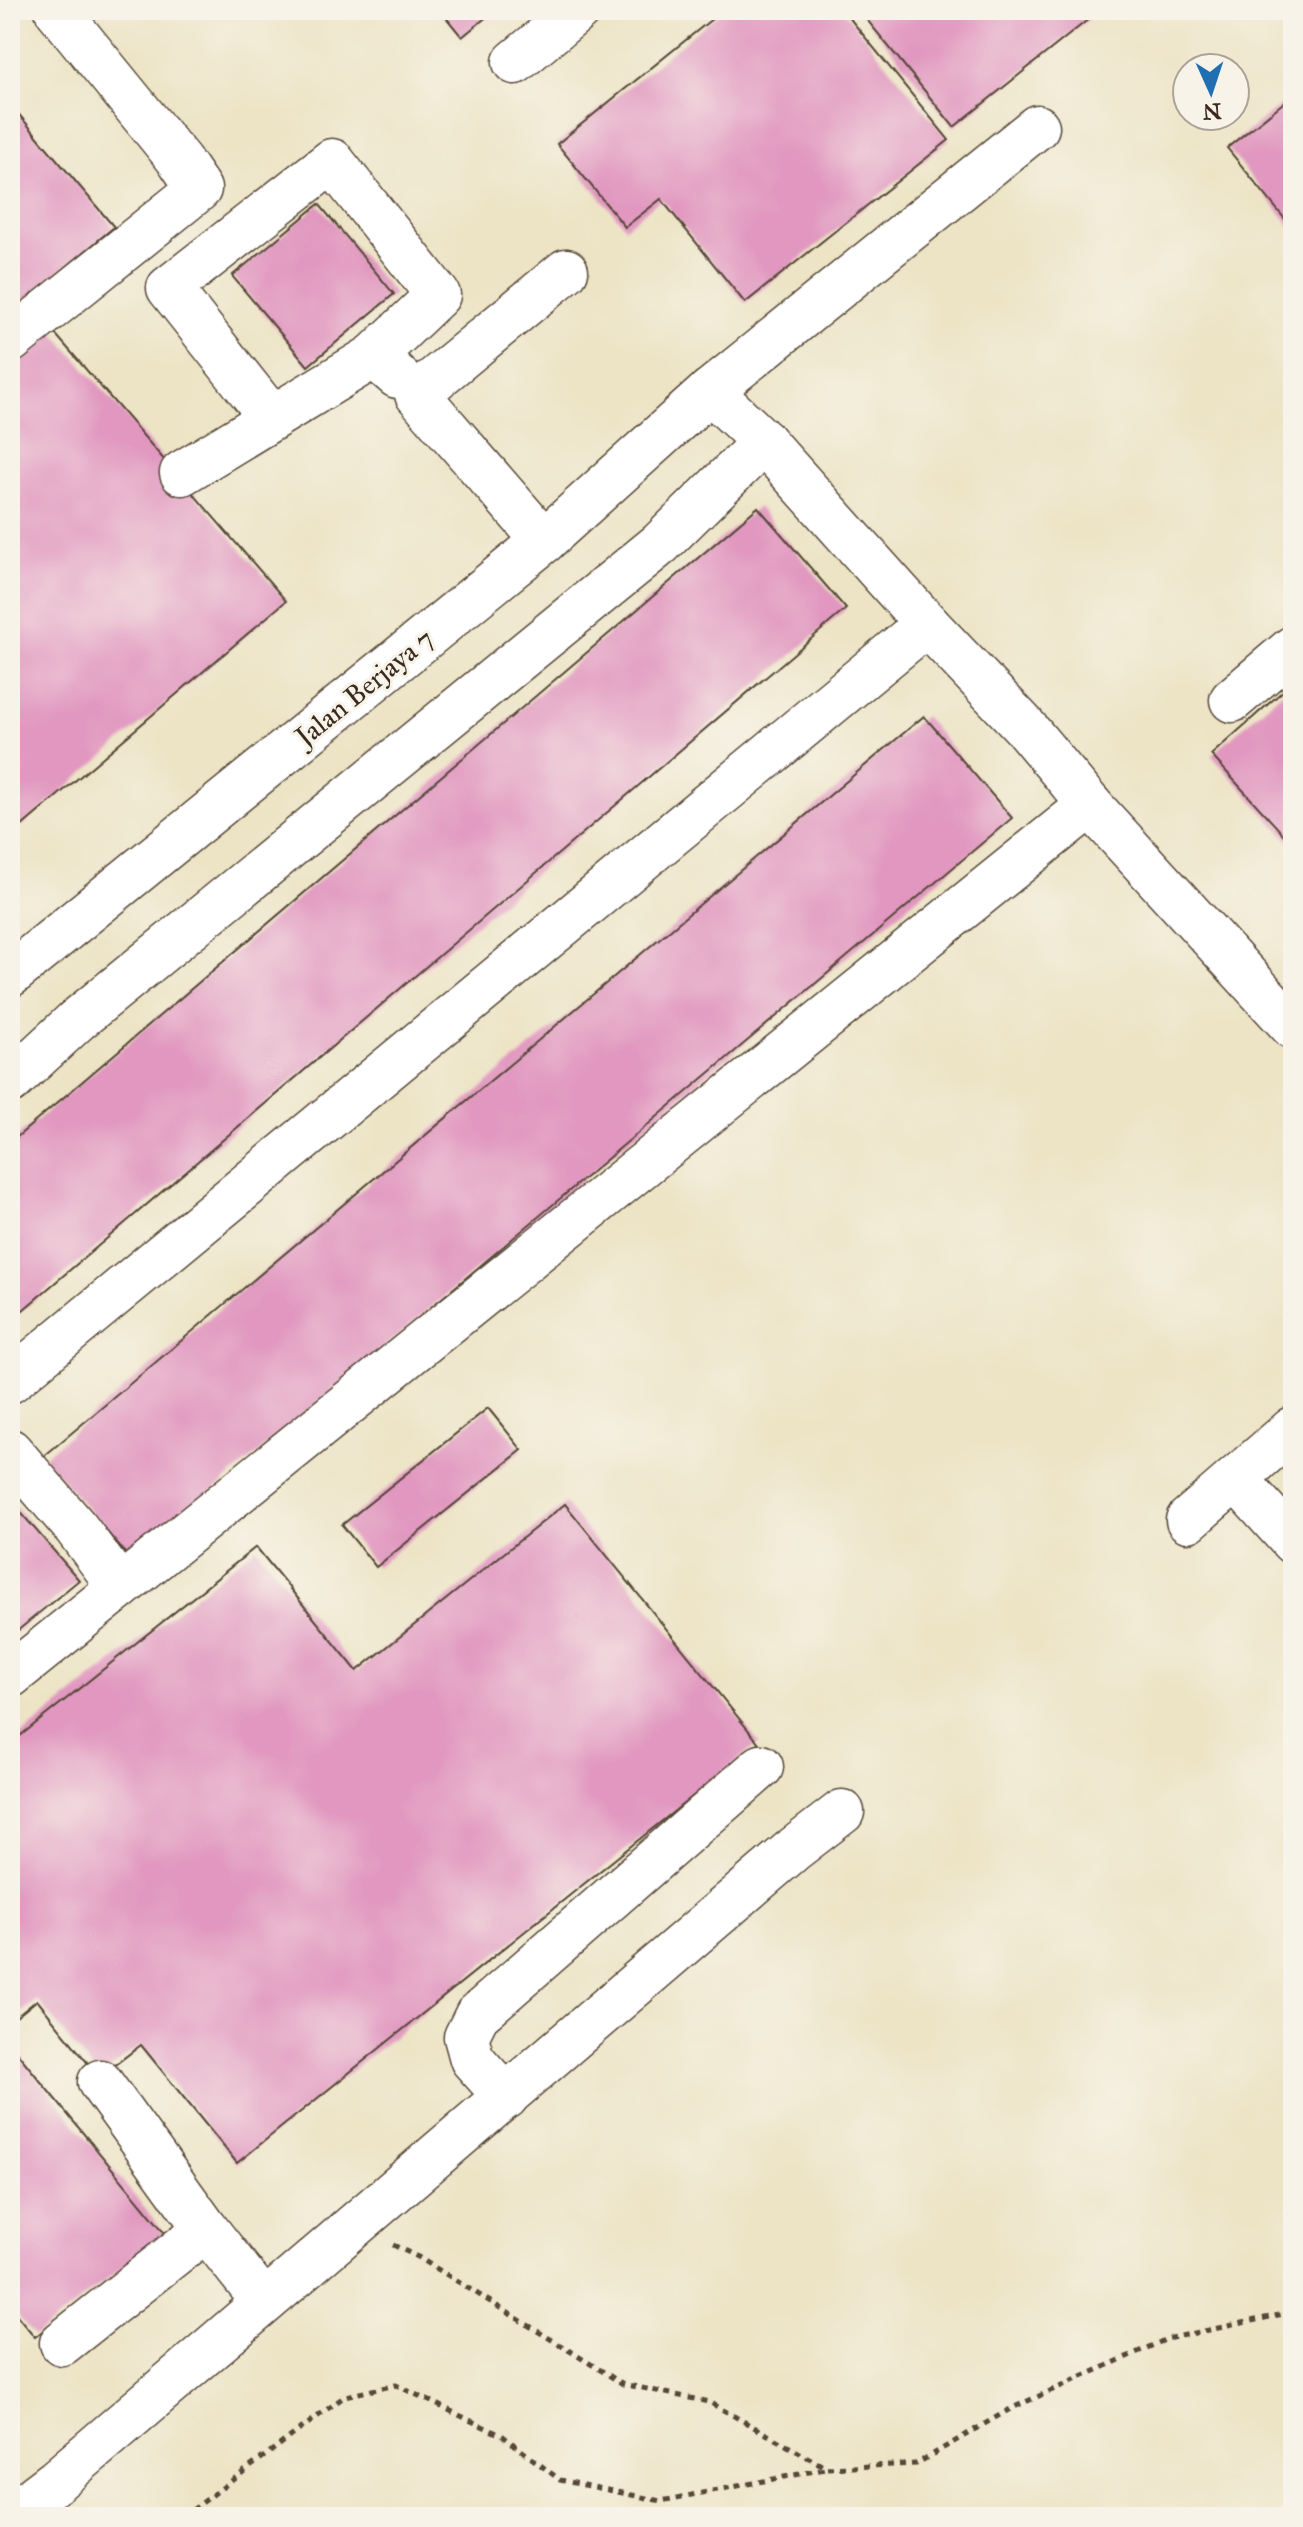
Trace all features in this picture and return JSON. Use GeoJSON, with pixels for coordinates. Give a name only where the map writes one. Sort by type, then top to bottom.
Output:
{"type":"FeatureCollection","features":[{"type":"Feature","properties":{"kind":"street"},"geometry":{"type":"LineString","coordinates":[[10,341],[199,189],[180,161],[57,10]]}},
{"type":"Feature","properties":{"kind":"street"},"geometry":{"type":"LineString","coordinates":[[515,62],[578,10]]}},
{"type":"Feature","properties":{"kind":"street","name":"Jalan Berjaya 7"},"geometry":{"type":"LineString","coordinates":[[10,975],[544,541],[710,391],[1037,127]]}},
{"type":"Feature","properties":{"kind":"street"},"geometry":{"type":"LineString","coordinates":[[182,473],[374,356],[438,295],[332,161],[169,288],[271,417]]}},
{"type":"Feature","properties":{"kind":"street"},"geometry":{"type":"LineString","coordinates":[[417,394],[566,271]]}},
{"type":"Feature","properties":{"kind":"street"},"geometry":{"type":"LineString","coordinates":[[374,356],[417,394],[544,541]]}},
{"type":"Feature","properties":{"kind":"street"},"geometry":{"type":"LineString","coordinates":[[710,391],[764,442],[1293,1027]]}},
{"type":"Feature","properties":{"kind":"street"},"geometry":{"type":"LineString","coordinates":[[10,1082],[77,1020],[660,544],[764,442]]}},
{"type":"Feature","properties":{"kind":"street"},"geometry":{"type":"LineString","coordinates":[[10,1381],[927,624]]}},
{"type":"Feature","properties":{"kind":"street"},"geometry":{"type":"LineString","coordinates":[[1232,700],[1293,648]]}},
{"type":"Feature","properties":{"kind":"street"},"geometry":{"type":"LineString","coordinates":[[10,1676],[1090,805]]}},
{"type":"Feature","properties":{"kind":"street"},"geometry":{"type":"LineString","coordinates":[[1188,1520],[1293,1429]]}},
{"type":"Feature","properties":{"kind":"street"},"geometry":{"type":"LineString","coordinates":[[10,1451],[76,1528],[120,1587]]}},
{"type":"Feature","properties":{"kind":"street"},"geometry":{"type":"LineString","coordinates":[[1236,1479],[1293,1542]]}},
{"type":"Feature","properties":{"kind":"street"},"geometry":{"type":"LineString","coordinates":[[506,2097],[472,2059],[466,2037],[477,2015],[761,1767]]}},
{"type":"Feature","properties":{"kind":"street"},"geometry":{"type":"LineString","coordinates":[[10,2516],[67,2471],[794,1849],[842,1812]]}},
{"type":"Feature","properties":{"kind":"street"},"geometry":{"type":"LineString","coordinates":[[100,2082],[206,2229],[264,2302]]}},
{"type":"Feature","properties":{"kind":"street"},"geometry":{"type":"LineString","coordinates":[[62,2343],[206,2229]]}},
{"type":"Feature","properties":{"kind":"path"},"geometry":{"type":"LineString","coordinates":[[352,2226],[418,2257],[623,2384],[709,2402],[827,2468]]}},
{"type":"Feature","properties":{"kind":"path"},"geometry":{"type":"LineString","coordinates":[[183,2517],[345,2396],[396,2385],[503,2436],[560,2480],[661,2501],[827,2468],[916,2464],[1012,2408],[1167,2339],[1293,2312]]}},
{"type":"Feature","properties":{"kind":"building"},"geometry":{"type":"Polygon","coordinates":[[[440,10],[495,10],[462,37],[440,10]]]}},
{"type":"Feature","properties":{"kind":"building"},"geometry":{"type":"Polygon","coordinates":[[[723,10],[843,10],[949,140],[745,303],[661,199],[625,227],[557,144],[723,10]]]}},
{"type":"Feature","properties":{"kind":"building"},"geometry":{"type":"Polygon","coordinates":[[[859,10],[1100,10],[954,127],[859,10]]]}},
{"type":"Feature","properties":{"kind":"building"},"geometry":{"type":"Polygon","coordinates":[[[1293,95],[1293,229],[1227,148],[1251,132],[1251,129],[1293,95]]]}},
{"type":"Feature","properties":{"kind":"building"},"geometry":{"type":"Polygon","coordinates":[[[10,104],[114,227],[10,314],[10,104]]]}},
{"type":"Feature","properties":{"kind":"building"},"geometry":{"type":"Polygon","coordinates":[[[319,204],[394,294],[308,366],[232,276],[319,204]]]}},
{"type":"Feature","properties":{"kind":"building"},"geometry":{"type":"Polygon","coordinates":[[[45,322],[286,601],[22,826],[13,815],[10,818],[10,352],[45,322]]]}},
{"type":"Feature","properties":{"kind":"building"},"geometry":{"type":"Polygon","coordinates":[[[758,507],[846,609],[10,1321],[10,1143],[758,507]]]}},
{"type":"Feature","properties":{"kind":"building"},"geometry":{"type":"Polygon","coordinates":[[[1293,682],[1293,845],[1211,755],[1293,682]]]}},
{"type":"Feature","properties":{"kind":"building"},"geometry":{"type":"Polygon","coordinates":[[[924,716],[1012,818],[131,1560],[43,1457],[924,716]]]}},
{"type":"Feature","properties":{"kind":"building"},"geometry":{"type":"Polygon","coordinates":[[[488,1408],[522,1450],[376,1567],[342,1525],[488,1408]]]}},
{"type":"Feature","properties":{"kind":"building"},"geometry":{"type":"Polygon","coordinates":[[[10,1500],[79,1580],[10,1637],[10,1500]]]}},
{"type":"Feature","properties":{"kind":"building"},"geometry":{"type":"Polygon","coordinates":[[[565,1504],[759,1743],[237,2163],[141,2045],[99,2077],[37,2000],[10,2022],[10,1744],[256,1547],[357,1671],[565,1504]]]}},
{"type":"Feature","properties":{"kind":"building"},"geometry":{"type":"Polygon","coordinates":[[[10,2044],[165,2233],[35,2337],[10,2307],[10,2044]]]}}]}
